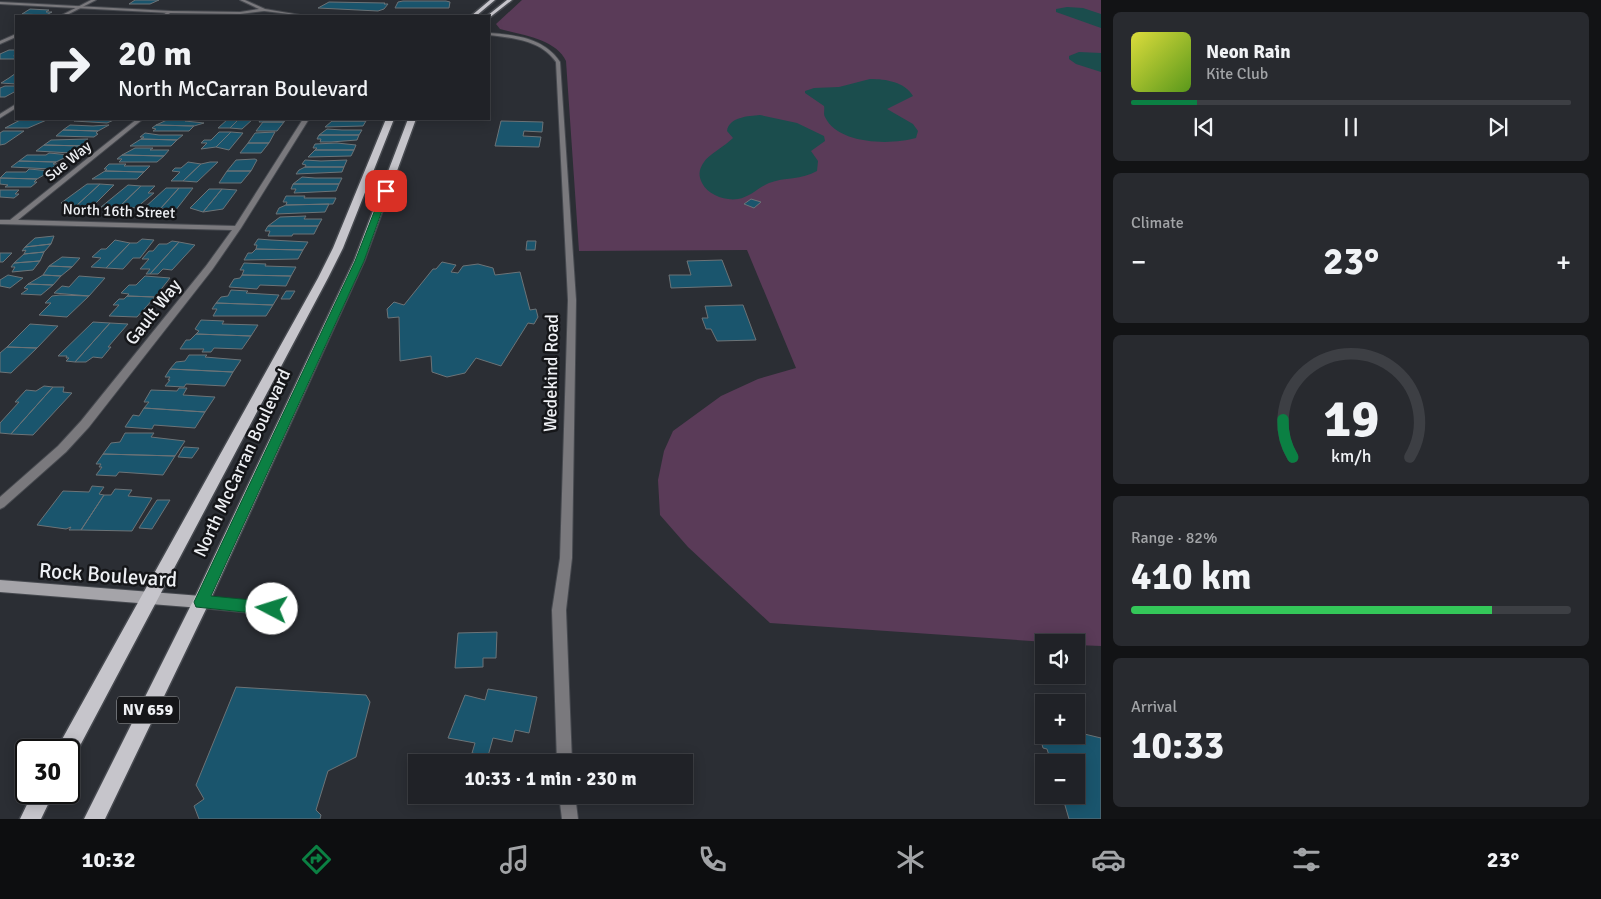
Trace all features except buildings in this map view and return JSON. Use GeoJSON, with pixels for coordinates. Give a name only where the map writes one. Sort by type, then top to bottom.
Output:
{"type":"FeatureCollection","features":[{"type":"Feature","properties":{"kind":"main road"},"geometry":{"type":"LineString","coordinates":[[474,15],[493,0]]}},
{"type":"Feature","properties":{"kind":"main road"},"geometry":{"type":"LineString","coordinates":[[490,16],[510,0]]}},
{"type":"Feature","properties":{"kind":"main road","name":"North McCarran Boulevard"},"geometry":{"type":"LineString","coordinates":[[73,739],[323,278],[338,248],[390,120]]}},
{"type":"Feature","properties":{"kind":"main road","name":"North McCarran Boulevard"},"geometry":{"type":"LineString","coordinates":[[94,819],[201,602],[359,261],[412,120]]}},
{"type":"Feature","properties":{"kind":"main road","name":"Rock Boulevard"},"geometry":{"type":"LineString","coordinates":[[0,586],[201,602]]}},
{"type":"Feature","properties":{"kind":"main road"},"geometry":{"type":"LineString","coordinates":[[30,819],[38,804]]}},
{"type":"Feature","properties":{"kind":"street"},"geometry":{"type":"LineString","coordinates":[[64,15],[94,0]]}},
{"type":"Feature","properties":{"kind":"street"},"geometry":{"type":"LineString","coordinates":[[242,0],[264,10]]}},
{"type":"Feature","properties":{"kind":"street"},"geometry":{"type":"LineString","coordinates":[[0,3],[170,12],[240,13],[264,10],[297,15]]}},
{"type":"Feature","properties":{"kind":"street"},"geometry":{"type":"LineString","coordinates":[[165,15],[170,12]]}},
{"type":"Feature","properties":{"kind":"street","name":"Wedekind Road"},"geometry":{"type":"LineString","coordinates":[[490,34],[519,38],[540,45],[555,56],[558,62],[572,300],[566,558],[559,610],[565,754]]}},
{"type":"Feature","properties":{"kind":"street"},"geometry":{"type":"LineString","coordinates":[[0,43],[15,36]]}},
{"type":"Feature","properties":{"kind":"street"},"geometry":{"type":"LineString","coordinates":[[0,116],[15,107]]}},
{"type":"Feature","properties":{"kind":"street","name":"Sue Way"},"geometry":{"type":"LineString","coordinates":[[12,222],[139,120]]}},
{"type":"Feature","properties":{"kind":"street","name":"Gault Way"},"geometry":{"type":"LineString","coordinates":[[0,504],[62,448],[85,424],[237,228],[305,120]]}},
{"type":"Feature","properties":{"kind":"street","name":"North 16th Street"},"geometry":{"type":"LineString","coordinates":[[0,222],[237,228]]}},
{"type":"Feature","properties":{"kind":"street","name":"Rock Boulevard"},"geometry":{"type":"LineString","coordinates":[[201,602],[272,609]]}},
{"type":"Feature","properties":{"kind":"street"},"geometry":{"type":"LineString","coordinates":[[568,804],[570,819]]}},
{"type":"Feature","properties":{"kind":"shaded area"},"geometry":{"type":"Polygon","coordinates":[[[522,0],[1101,0],[1101,646],[1085,645],[1085,634],[1035,634],[1035,641],[770,623],[688,547],[660,515],[658,480],[664,451],[673,431],[721,396],[758,379],[796,368],[747,250],[579,251],[566,61],[561,54],[546,43],[500,29],[496,24],[522,0]]]}},
{"type":"Feature","properties":{"kind":"shaded area"},"geometry":{"type":"Polygon","coordinates":[[[1067,7],[1083,8],[1101,14],[1101,28],[1056,12],[1056,9],[1067,7]]]}},
{"type":"Feature","properties":{"kind":"shaded area"},"geometry":{"type":"Polygon","coordinates":[[[1079,52],[1101,53],[1101,72],[1076,64],[1069,59],[1069,56],[1079,52]]]}},
{"type":"Feature","properties":{"kind":"shaded area"},"geometry":{"type":"Polygon","coordinates":[[[870,79],[894,82],[910,91],[913,96],[887,109],[913,124],[918,131],[916,138],[880,142],[853,138],[841,133],[832,126],[825,117],[824,106],[805,93],[805,91],[814,88],[839,87],[870,79]]]}},
{"type":"Feature","properties":{"kind":"shaded area"},"geometry":{"type":"Polygon","coordinates":[[[760,115],[797,123],[824,136],[825,141],[811,151],[818,161],[817,171],[805,176],[769,183],[738,199],[722,198],[708,191],[700,177],[700,170],[706,159],[733,138],[727,131],[731,123],[740,118],[760,115]]]}},
{"type":"Feature","properties":{"kind":"route"},"geometry":{"type":"LineString","coordinates":[[272,609],[201,602],[359,261],[386,191]]}}]}
